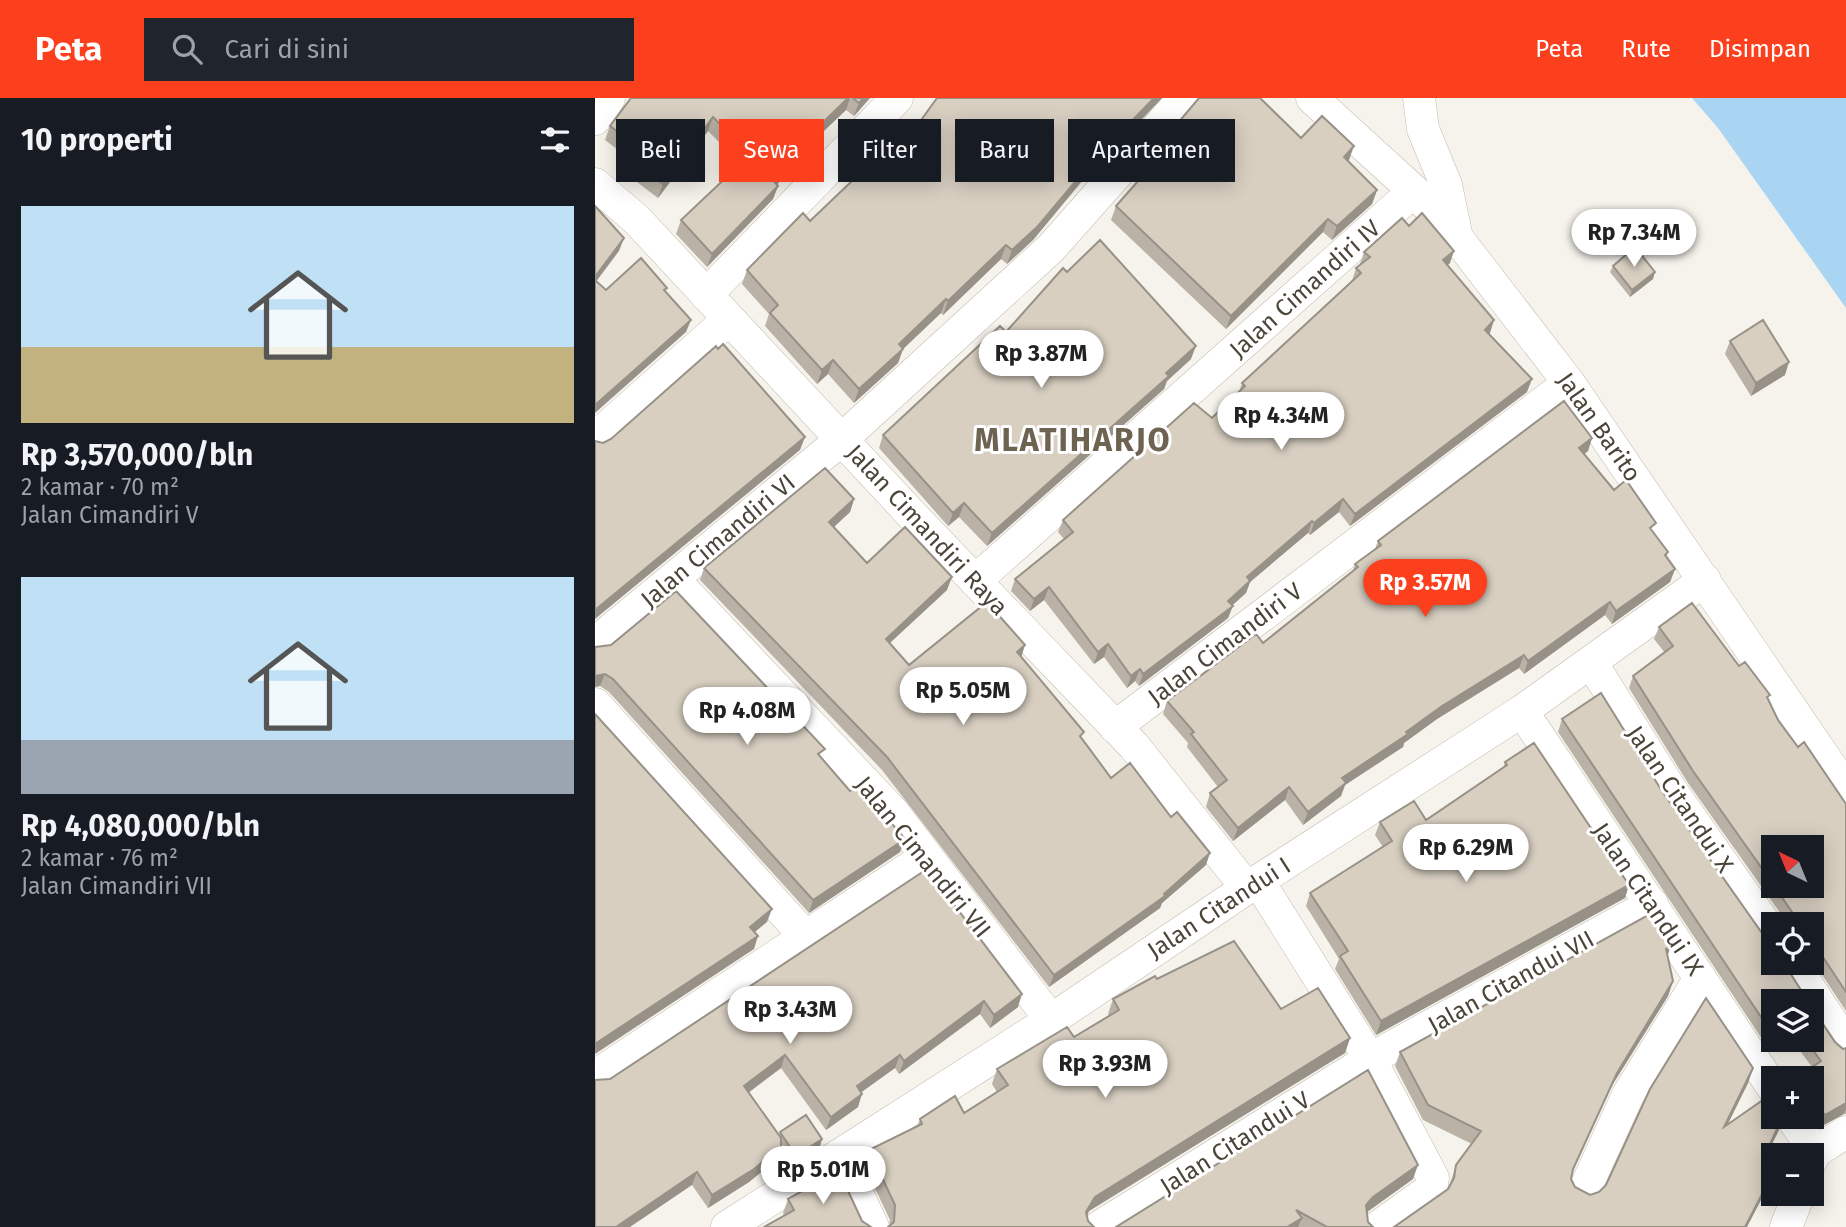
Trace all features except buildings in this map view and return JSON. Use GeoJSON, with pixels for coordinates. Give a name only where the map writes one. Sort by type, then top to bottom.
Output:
{"type":"FeatureCollection","features":[{"type":"Feature","properties":{"kind":"street"},"geometry":{"type":"LineString","coordinates":[[595,119],[609,98]]}},
{"type":"Feature","properties":{"kind":"street"},"geometry":{"type":"LineString","coordinates":[[706,295],[897,98]]}},
{"type":"Feature","properties":{"kind":"street","name":"Jalan Cimandiri VI"},"geometry":{"type":"LineString","coordinates":[[595,643],[841,440],[1051,248],[1184,98]]}},
{"type":"Feature","properties":{"kind":"street","name":"Jalan Barito"},"geometry":{"type":"LineString","coordinates":[[1312,98],[1414,191],[1458,239],[1569,383],[1846,789]]}},
{"type":"Feature","properties":{"kind":"street"},"geometry":{"type":"LineString","coordinates":[[1419,98],[1423,129],[1446,185],[1458,239]]}},
{"type":"Feature","properties":{"kind":"street","name":"Jalan Cimandiri Raya"},"geometry":{"type":"LineString","coordinates":[[595,184],[636,219],[841,440],[1115,727],[1253,885],[1370,1059],[1433,1178],[1431,1189],[1378,1227]]}},
{"type":"Feature","properties":{"kind":"street","name":"Jalan Cimandiri IV"},"geometry":{"type":"LineString","coordinates":[[975,581],[1414,191]]}},
{"type":"Feature","properties":{"kind":"street"},"geometry":{"type":"LineString","coordinates":[[595,438],[729,319]]}},
{"type":"Feature","properties":{"kind":"street","name":"Jalan Cimandiri V"},"geometry":{"type":"LineString","coordinates":[[1115,727],[1569,383]]}},
{"type":"Feature","properties":{"kind":"street","name":"Jalan Cimandiri VII"},"geometry":{"type":"LineString","coordinates":[[673,579],[893,812],[1051,1020]]}},
{"type":"Feature","properties":{"kind":"street","name":"Jalan Citandui I"},"geometry":{"type":"LineString","coordinates":[[727,1227],[1051,1020],[1522,711],[1705,580]]}},
{"type":"Feature","properties":{"kind":"street","name":"Jalan Citandui X"},"geometry":{"type":"LineString","coordinates":[[1591,662],[1646,753],[1761,918]]}},
{"type":"Feature","properties":{"kind":"street"},"geometry":{"type":"LineString","coordinates":[[595,704],[805,936]]}},
{"type":"Feature","properties":{"kind":"street","name":"Jalan Citandui IX"},"geometry":{"type":"LineString","coordinates":[[1522,711],[1761,1070]]}},
{"type":"Feature","properties":{"kind":"street"},"geometry":{"type":"LineString","coordinates":[[595,1076],[926,857]]}},
{"type":"Feature","properties":{"kind":"street","name":"Jalan Citandui VII"},"geometry":{"type":"LineString","coordinates":[[1370,1059],[1652,904]]}},
{"type":"Feature","properties":{"kind":"street"},"geometry":{"type":"LineString","coordinates":[[1801,975],[1846,1044]]}},
{"type":"Feature","properties":{"kind":"street"},"geometry":{"type":"LineString","coordinates":[[1584,1191],[1628,1095],[1700,978]]}},
{"type":"Feature","properties":{"kind":"street","name":"Jalan Citandui V"},"geometry":{"type":"LineString","coordinates":[[1099,1227],[1370,1059]]}},
{"type":"Feature","properties":{"kind":"street"},"geometry":{"type":"LineString","coordinates":[[1809,1129],[1831,1145]]}},
{"type":"Feature","properties":{"kind":"street"},"geometry":{"type":"LineString","coordinates":[[839,1155],[873,1227]]}},
{"type":"Feature","properties":{"kind":"water"},"geometry":{"type":"Polygon","coordinates":[[[1692,98],[1846,98],[1846,308],[1718,128],[1692,98]]]}},
{"type":"Feature","properties":{"kind":"district","name":"MLATIHARJO"},"geometry":{"type":"Point","coordinates":[1073,440]}}]}
